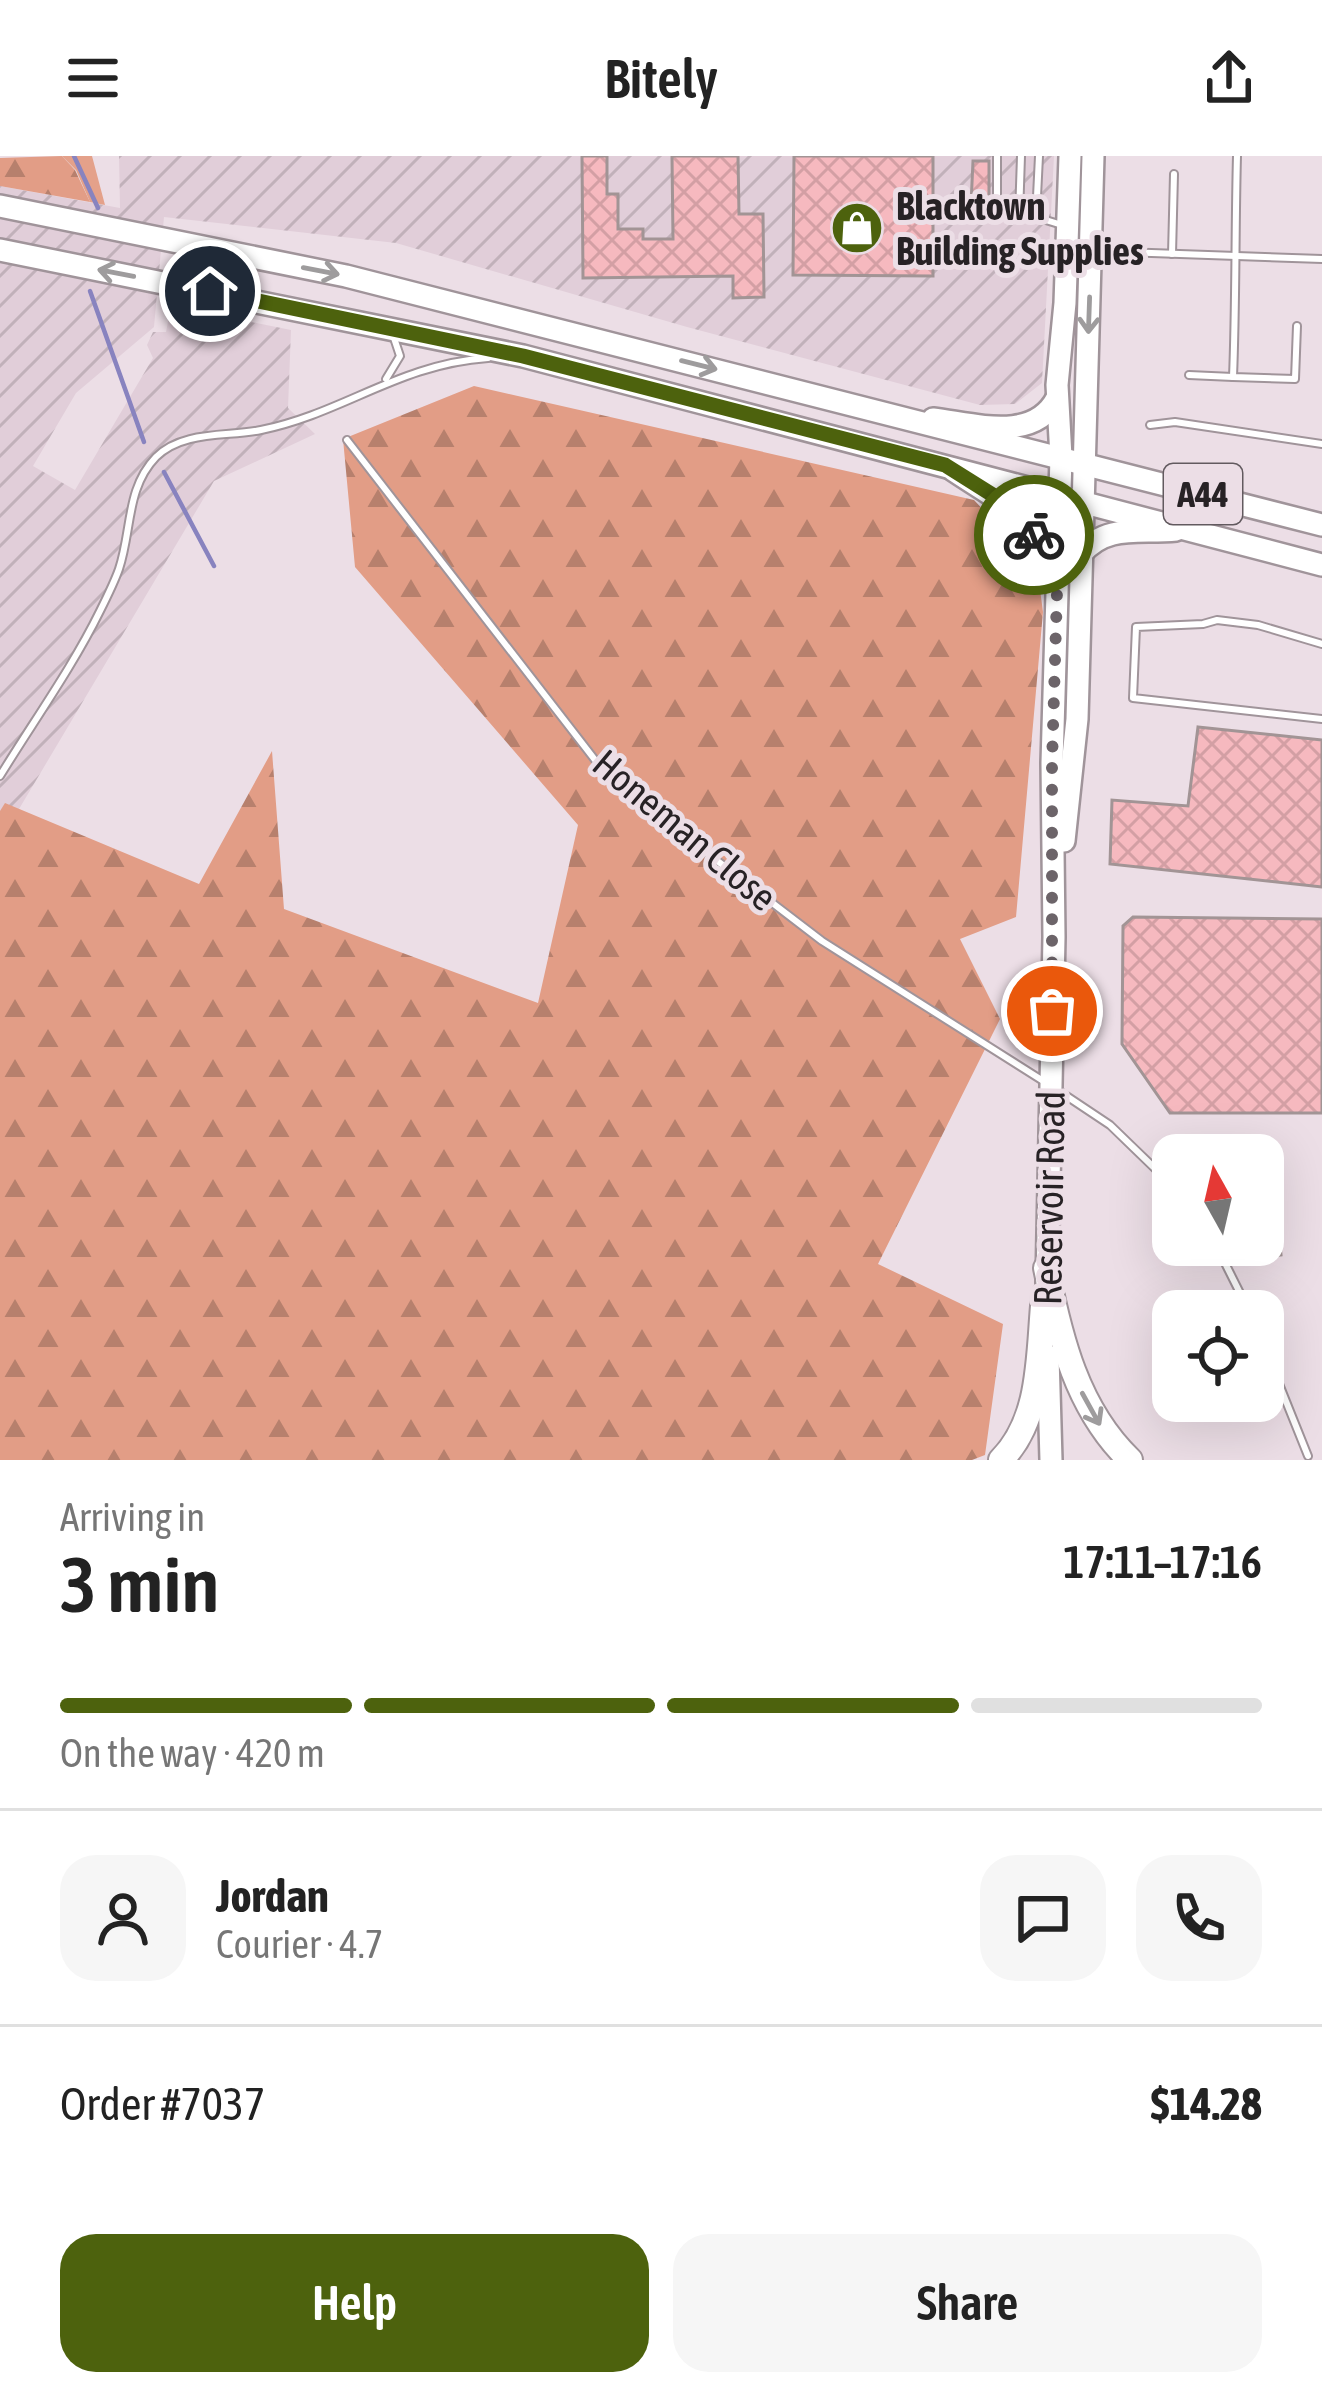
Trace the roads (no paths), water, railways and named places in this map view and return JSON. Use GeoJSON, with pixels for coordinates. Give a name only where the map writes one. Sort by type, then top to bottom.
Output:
{"type":"FeatureCollection","features":[{"type":"Feature","properties":{"kind":"highway"},"geometry":{"type":"LineString","coordinates":[[1000,1460],[1018,1440],[1032,1408],[1046,1268]]}},
{"type":"Feature","properties":{"kind":"highway"},"geometry":{"type":"LineString","coordinates":[[1046,1268],[1069,1364],[1099,1424],[1130,1460]]}},
{"type":"Feature","properties":{"kind":"main road","name":"Reservoir Road"},"geometry":{"type":"LineString","coordinates":[[1054,937],[1077,718],[1083,500],[1057,397],[1070,156]]}},
{"type":"Feature","properties":{"kind":"main road","name":"Reservoir Road"},"geometry":{"type":"LineString","coordinates":[[1051,1460],[1046,1268],[1060,494],[1072,459],[1093,156]]}},
{"type":"Feature","properties":{"kind":"main road","name":"A44"},"geometry":{"type":"LineString","coordinates":[[0,206],[346,276],[1322,525]]}},
{"type":"Feature","properties":{"kind":"main road","name":"A44"},"geometry":{"type":"LineString","coordinates":[[0,250],[523,356],[1322,566]]}},
{"type":"Feature","properties":{"kind":"main road"},"geometry":{"type":"LineString","coordinates":[[891,414],[1012,427],[1045,417],[1057,397]]}},
{"type":"Feature","properties":{"kind":"main road"},"geometry":{"type":"LineString","coordinates":[[945,465],[1022,516],[1041,548],[1057,592]]}},
{"type":"Feature","properties":{"kind":"main road"},"geometry":{"type":"LineString","coordinates":[[1081,554],[1096,539],[1117,532],[1189,529]]}},
{"type":"Feature","properties":{"kind":"lane"},"geometry":{"type":"LineString","coordinates":[[997,156],[997,215],[1058,221],[1068,232]]}},
{"type":"Feature","properties":{"kind":"lane"},"geometry":{"type":"LineString","coordinates":[[1019,216],[1021,156]]}},
{"type":"Feature","properties":{"kind":"lane"},"geometry":{"type":"LineString","coordinates":[[1036,217],[1039,156]]}},
{"type":"Feature","properties":{"kind":"lane"},"geometry":{"type":"LineString","coordinates":[[1233,377],[1237,156]]}},
{"type":"Feature","properties":{"kind":"lane"},"geometry":{"type":"LineString","coordinates":[[1172,254],[1174,174]]}},
{"type":"Feature","properties":{"kind":"lane"},"geometry":{"type":"LineString","coordinates":[[1123,253],[1322,259]]}},
{"type":"Feature","properties":{"kind":"lane"},"geometry":{"type":"LineString","coordinates":[[1189,375],[1295,379],[1298,326]]}},
{"type":"Feature","properties":{"kind":"lane"},"geometry":{"type":"LineString","coordinates":[[384,382],[400,356],[389,327]]}},
{"type":"Feature","properties":{"kind":"lane"},"geometry":{"type":"LineString","coordinates":[[0,776],[99,614],[120,567],[136,484],[159,454],[195,439],[307,419],[384,382],[455,361],[523,356]]}},
{"type":"Feature","properties":{"kind":"lane"},"geometry":{"type":"LineString","coordinates":[[1150,424],[1175,422],[1322,444]]}},
{"type":"Feature","properties":{"kind":"lane","name":"Honeman Close"},"geometry":{"type":"LineString","coordinates":[[347,440],[609,778],[822,941],[1110,1125],[1152,1166]]}},
{"type":"Feature","properties":{"kind":"lane"},"geometry":{"type":"LineString","coordinates":[[1322,644],[1258,625],[1217,620],[1136,626],[1133,698],[1322,719]]}},
{"type":"Feature","properties":{"kind":"lane"},"geometry":{"type":"LineString","coordinates":[[1284,1396],[1308,1456]]}},
{"type":"Feature","properties":{"kind":"waterway"},"geometry":{"type":"LineString","coordinates":[[74,156],[98,208]]}},
{"type":"Feature","properties":{"kind":"waterway"},"geometry":{"type":"LineString","coordinates":[[90,291],[144,442]]}},
{"type":"Feature","properties":{"kind":"waterway"},"geometry":{"type":"LineString","coordinates":[[164,472],[214,566]]}},
{"type":"Feature","properties":{"kind":"place","name":"Blacktown Building Supplies"},"geometry":{"type":"Point","coordinates":[857,228]}}]}
